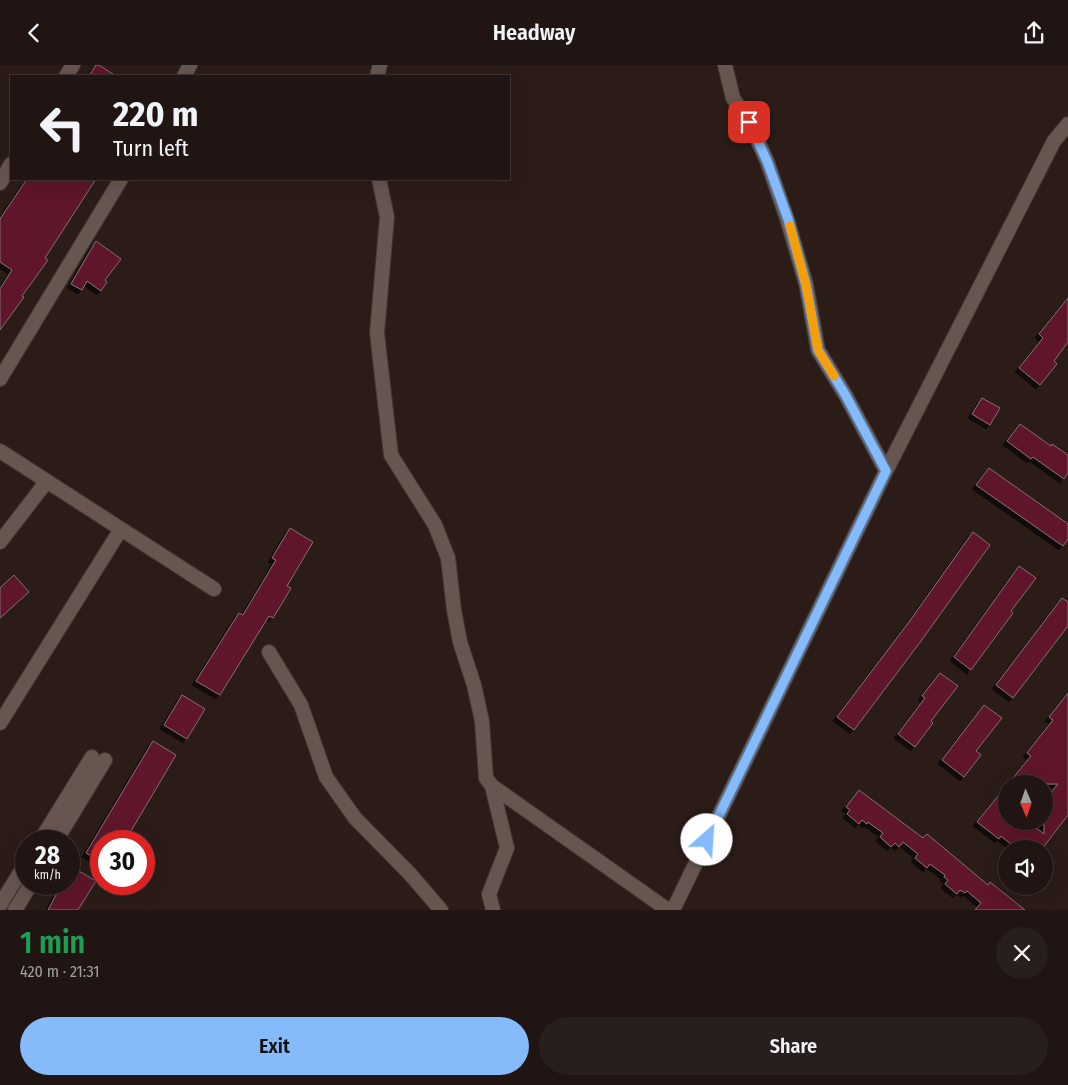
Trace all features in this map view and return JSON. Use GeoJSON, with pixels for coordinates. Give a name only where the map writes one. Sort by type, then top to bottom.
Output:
{"type":"FeatureCollection","features":[{"type":"Feature","properties":{"kind":"street"},"geometry":{"type":"LineString","coordinates":[[724,65],[733,98],[749,122],[767,161],[788,219],[806,285],[818,350],[846,396],[886,471]]}},
{"type":"Feature","properties":{"kind":"street"},"geometry":{"type":"LineString","coordinates":[[673,910],[886,471],[1054,141],[1068,124]]}},
{"type":"Feature","properties":{"kind":"street"},"geometry":{"type":"LineString","coordinates":[[0,183],[10,166]]}},
{"type":"Feature","properties":{"kind":"street"},"geometry":{"type":"LineString","coordinates":[[0,379],[121,180]]}},
{"type":"Feature","properties":{"kind":"street"},"geometry":{"type":"LineString","coordinates":[[379,180],[387,217],[377,333],[391,455],[435,525],[448,559],[460,642],[474,685],[482,721],[486,778],[492,786],[668,910]]}},
{"type":"Feature","properties":{"kind":"street"},"geometry":{"type":"LineString","coordinates":[[0,451],[214,589]]}},
{"type":"Feature","properties":{"kind":"street"},"geometry":{"type":"LineString","coordinates":[[0,542],[47,481]]}},
{"type":"Feature","properties":{"kind":"street"},"geometry":{"type":"LineString","coordinates":[[0,723],[121,529]]}},
{"type":"Feature","properties":{"kind":"street"},"geometry":{"type":"LineString","coordinates":[[269,652],[301,705],[326,777],[355,818],[410,874],[441,910]]}},
{"type":"Feature","properties":{"kind":"street"},"geometry":{"type":"LineString","coordinates":[[48,830],[98,759],[62,830]]}},
{"type":"Feature","properties":{"kind":"street"},"geometry":{"type":"LineString","coordinates":[[492,786],[507,848],[489,893],[493,910]]}},
{"type":"Feature","properties":{"kind":"street"},"geometry":{"type":"LineString","coordinates":[[0,905],[15,881]]}},
{"type":"Feature","properties":{"kind":"street"},"geometry":{"type":"LineString","coordinates":[[15,910],[24,895]]}},
{"type":"Feature","properties":{"kind":"building"},"geometry":{"type":"Polygon","coordinates":[[[96,65],[99,65],[114,75],[90,75],[96,65]]]}},
{"type":"Feature","properties":{"kind":"building"},"geometry":{"type":"Polygon","coordinates":[[[26,180],[95,180],[45,258],[48,260],[0,330],[0,289],[12,270],[0,262],[0,219],[26,180]]]}},
{"type":"Feature","properties":{"kind":"building"},"geometry":{"type":"Polygon","coordinates":[[[96,241],[121,259],[105,280],[107,282],[101,291],[87,281],[82,290],[71,284],[96,241]]]}},
{"type":"Feature","properties":{"kind":"building"},"geometry":{"type":"Polygon","coordinates":[[[1068,298],[1068,342],[1054,361],[1057,364],[1040,385],[1019,368],[1043,338],[1039,334],[1068,298]]]}},
{"type":"Feature","properties":{"kind":"building"},"geometry":{"type":"Polygon","coordinates":[[[982,398],[1000,408],[990,425],[972,414],[982,398]]]}},
{"type":"Feature","properties":{"kind":"building"},"geometry":{"type":"Polygon","coordinates":[[[1020,424],[1051,446],[1052,444],[1068,455],[1068,473],[1064,479],[1033,457],[1031,459],[1007,441],[1020,424]]]}},
{"type":"Feature","properties":{"kind":"building"},"geometry":{"type":"Polygon","coordinates":[[[989,468],[1068,524],[1068,539],[1063,546],[976,485],[989,468]]]}},
{"type":"Feature","properties":{"kind":"building"},"geometry":{"type":"Polygon","coordinates":[[[290,528],[313,542],[287,586],[291,588],[284,600],[273,618],[269,616],[220,695],[196,681],[239,613],[243,615],[276,560],[272,558],[290,528]]]}},
{"type":"Feature","properties":{"kind":"building"},"geometry":{"type":"Polygon","coordinates":[[[973,532],[990,545],[854,730],[837,717],[909,622],[973,532]]]}},
{"type":"Feature","properties":{"kind":"building"},"geometry":{"type":"Polygon","coordinates":[[[1019,566],[1036,578],[971,670],[954,657],[1019,566]]]}},
{"type":"Feature","properties":{"kind":"building"},"geometry":{"type":"Polygon","coordinates":[[[14,575],[29,592],[0,618],[0,588],[14,575]]]}},
{"type":"Feature","properties":{"kind":"building"},"geometry":{"type":"Polygon","coordinates":[[[1062,598],[1068,602],[1068,626],[1013,698],[996,685],[1062,598]]]}},
{"type":"Feature","properties":{"kind":"building"},"geometry":{"type":"Polygon","coordinates":[[[940,673],[958,686],[931,721],[933,723],[915,747],[898,734],[925,698],[922,696],[940,673]]]}},
{"type":"Feature","properties":{"kind":"building"},"geometry":{"type":"Polygon","coordinates":[[[1068,693],[1068,815],[1049,840],[1006,840],[1001,836],[999,839],[977,822],[998,796],[998,830],[1039,830],[1044,834],[1044,830],[1053,830],[1053,790],[1058,784],[1053,784],[1053,775],[1015,775],[1031,756],[1027,753],[1053,720],[1049,717],[1068,693]]]}},
{"type":"Feature","properties":{"kind":"building"},"geometry":{"type":"Polygon","coordinates":[[[182,695],[205,709],[187,739],[164,725],[182,695]]]}},
{"type":"Feature","properties":{"kind":"building"},"geometry":{"type":"Polygon","coordinates":[[[984,705],[1002,718],[976,751],[981,755],[964,777],[942,760],[984,705]]]}},
{"type":"Feature","properties":{"kind":"building"},"geometry":{"type":"Polygon","coordinates":[[[153,741],[176,755],[132,830],[100,830],[153,741]]]}},
{"type":"Feature","properties":{"kind":"building"},"geometry":{"type":"Polygon","coordinates":[[[859,790],[923,838],[927,834],[988,885],[990,882],[998,888],[998,895],[1006,895],[1025,910],[975,910],[981,903],[967,891],[965,893],[960,890],[957,894],[945,884],[948,880],[944,877],[945,875],[930,864],[927,868],[915,858],[918,854],[903,842],[899,847],[895,843],[891,847],[880,837],[883,833],[868,822],[867,824],[862,820],[859,824],[847,814],[850,810],[846,807],[859,790]]]}},
{"type":"Feature","properties":{"kind":"building"},"geometry":{"type":"Polygon","coordinates":[[[90,846],[90,855],[86,853],[90,846]]]}},
{"type":"Feature","properties":{"kind":"building"},"geometry":{"type":"Polygon","coordinates":[[[80,872],[90,878],[90,891],[78,910],[48,910],[56,895],[80,895],[80,872]]]}},
{"type":"Feature","properties":{"kind":"slow traffic"},"geometry":{"type":"LineString","coordinates":[[790,226],[806,285],[818,350],[834,376]]}},
{"type":"Feature","properties":{"kind":"route"},"geometry":{"type":"LineString","coordinates":[[707,840],[886,471],[846,396],[818,350],[806,285],[788,219],[767,161],[749,122]]}}]}
